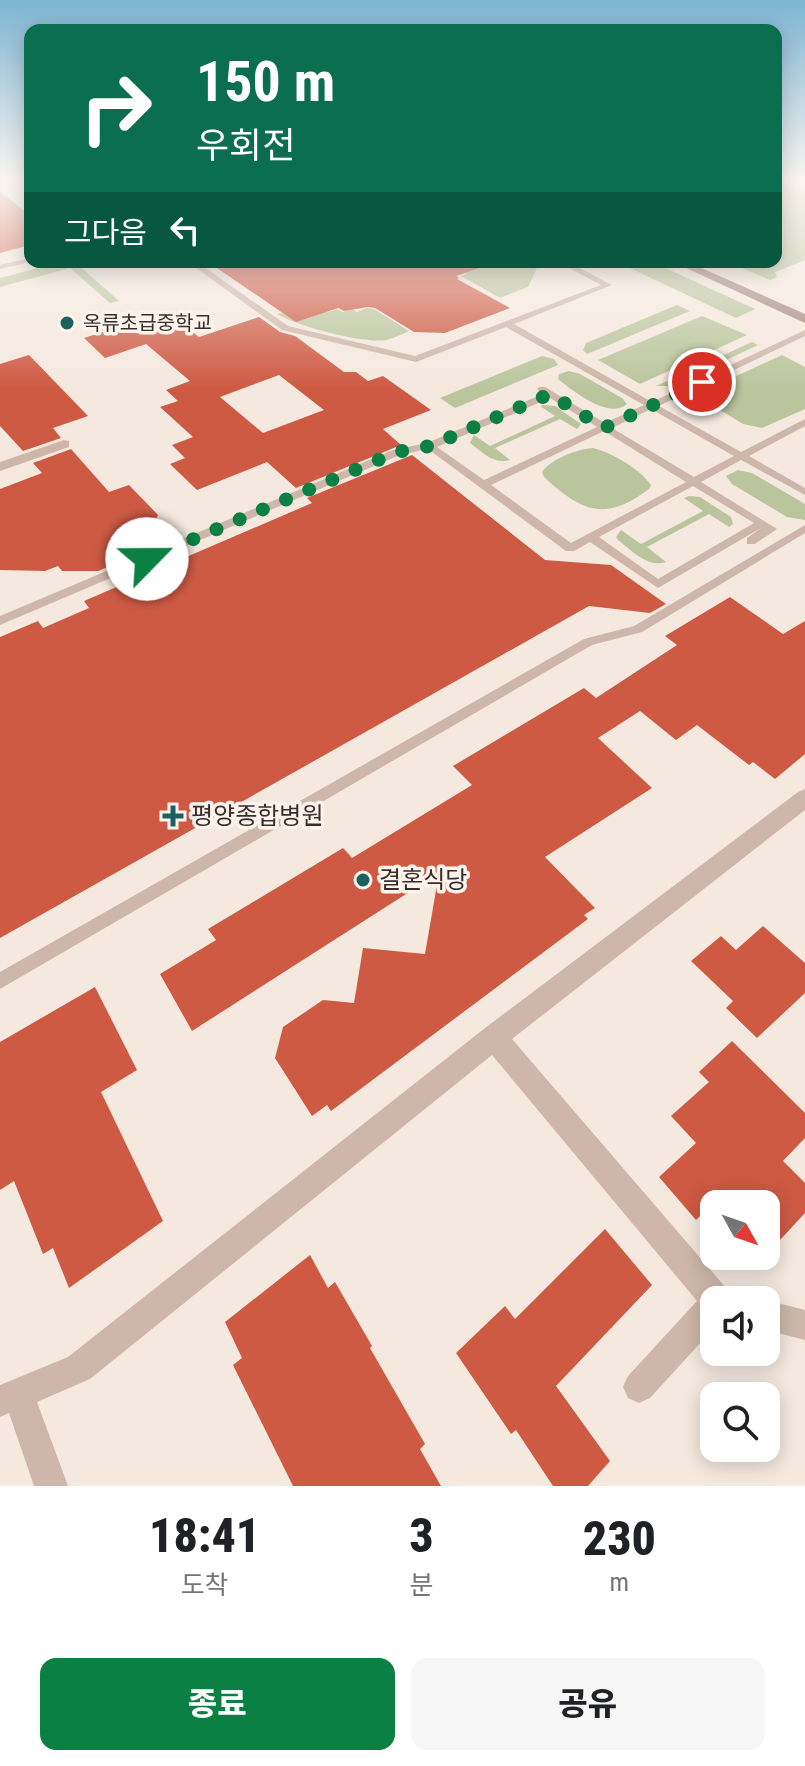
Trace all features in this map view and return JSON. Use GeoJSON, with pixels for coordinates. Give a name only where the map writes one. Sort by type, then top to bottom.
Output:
{"type":"FeatureCollection","features":[{"type":"Feature","properties":{"kind":"main road"},"geometry":{"type":"LineString","coordinates":[[692,268],[805,319]]}},
{"type":"Feature","properties":{"kind":"street"},"geometry":{"type":"LineString","coordinates":[[0,467],[64,444]]}},
{"type":"Feature","properties":{"kind":"street"},"geometry":{"type":"LineString","coordinates":[[51,1486],[9,1397],[79,1368],[494,1037],[805,798]]}},
{"type":"Feature","properties":{"kind":"street"},"geometry":{"type":"LineString","coordinates":[[494,1037],[702,1286]]}},
{"type":"Feature","properties":{"kind":"street"},"geometry":{"type":"LineString","coordinates":[[639,1387],[700,1319]]}},
{"type":"Feature","properties":{"kind":"street"},"geometry":{"type":"LineString","coordinates":[[780,1319],[805,1325]]}},
{"type":"Feature","properties":{"kind":"lane"},"geometry":{"type":"LineString","coordinates":[[0,267],[24,261]]}},
{"type":"Feature","properties":{"kind":"lane"},"geometry":{"type":"LineString","coordinates":[[200,268],[285,328],[416,359],[608,285],[574,268]]}},
{"type":"Feature","properties":{"kind":"lane"},"geometry":{"type":"LineString","coordinates":[[507,324],[805,492]]}},
{"type":"Feature","properties":{"kind":"lane"},"geometry":{"type":"LineString","coordinates":[[483,485],[805,333]]}},
{"type":"Feature","properties":{"kind":"lane"},"geometry":{"type":"LineString","coordinates":[[523,397],[542,389],[771,529],[751,541]]}},
{"type":"Feature","properties":{"kind":"lane"},"geometry":{"type":"LineString","coordinates":[[0,621],[397,452],[430,446],[550,394]]}},
{"type":"Feature","properties":{"kind":"lane"},"geometry":{"type":"LineString","coordinates":[[430,446],[570,548],[805,422]]}},
{"type":"Feature","properties":{"kind":"lane"},"geometry":{"type":"LineString","coordinates":[[591,537],[658,584],[762,523]]}},
{"type":"Feature","properties":{"kind":"lane"},"geometry":{"type":"LineString","coordinates":[[0,981],[588,642],[638,629],[805,528]]}},
{"type":"Feature","properties":{"kind":"green space"},"geometry":{"type":"Polygon","coordinates":[[[782,249],[805,249],[805,260],[775,272],[777,277],[770,280],[742,268],[782,268],[782,249]]]}},
{"type":"Feature","properties":{"kind":"green space"},"geometry":{"type":"Polygon","coordinates":[[[38,268],[70,268],[0,287],[0,278],[38,268]]]}},
{"type":"Feature","properties":{"kind":"green space"},"geometry":{"type":"Polygon","coordinates":[[[70,268],[82,268],[119,301],[110,303],[70,268]]]}},
{"type":"Feature","properties":{"kind":"green space"},"geometry":{"type":"Polygon","coordinates":[[[467,268],[537,268],[528,287],[500,298],[461,276],[467,274],[463,271],[467,268]]]}},
{"type":"Feature","properties":{"kind":"green space"},"geometry":{"type":"Polygon","coordinates":[[[630,268],[665,268],[755,309],[736,318],[630,268]]]}},
{"type":"Feature","properties":{"kind":"green space"},"geometry":{"type":"Polygon","coordinates":[[[677,305],[690,311],[587,354],[583,350],[586,343],[677,305]]]}},
{"type":"Feature","properties":{"kind":"green space"},"geometry":{"type":"Polygon","coordinates":[[[323,309],[343,312],[352,309],[357,312],[374,309],[409,331],[376,341],[314,329],[277,314],[323,309]]]}},
{"type":"Feature","properties":{"kind":"green space"},"geometry":{"type":"Polygon","coordinates":[[[702,316],[747,335],[640,384],[598,360],[702,316]]]}},
{"type":"Feature","properties":{"kind":"green space"},"geometry":{"type":"Polygon","coordinates":[[[752,342],[758,345],[671,386],[656,386],[752,342]]]}},
{"type":"Feature","properties":{"kind":"green space"},"geometry":{"type":"Polygon","coordinates":[[[782,355],[805,367],[805,409],[762,428],[743,424],[702,399],[704,391],[782,355]]]}},
{"type":"Feature","properties":{"kind":"green space"},"geometry":{"type":"Polygon","coordinates":[[[542,356],[554,359],[558,365],[455,408],[440,398],[542,356]]]}},
{"type":"Feature","properties":{"kind":"green space"},"geometry":{"type":"Polygon","coordinates":[[[569,371],[580,374],[627,404],[611,409],[591,402],[558,379],[559,374],[569,371]]]}},
{"type":"Feature","properties":{"kind":"green space"},"geometry":{"type":"Polygon","coordinates":[[[540,406],[555,406],[581,424],[577,429],[560,419],[495,448],[510,460],[499,461],[488,457],[470,443],[474,435],[490,446],[555,416],[540,406]]]}},
{"type":"Feature","properties":{"kind":"green space"},"geometry":{"type":"Polygon","coordinates":[[[593,448],[617,457],[632,467],[651,485],[649,489],[619,506],[594,508],[570,498],[544,477],[542,472],[558,459],[593,448]]]}},
{"type":"Feature","properties":{"kind":"green space"},"geometry":{"type":"Polygon","coordinates":[[[738,470],[752,473],[805,504],[805,520],[787,517],[732,484],[726,476],[738,470]]]}},
{"type":"Feature","properties":{"kind":"green space"},"geometry":{"type":"Polygon","coordinates":[[[700,497],[731,517],[733,524],[729,527],[709,514],[647,547],[666,562],[659,563],[640,557],[616,537],[621,530],[641,544],[703,511],[684,498],[700,497]]]}},
{"type":"Feature","properties":{"kind":"building"},"geometry":{"type":"Polygon","coordinates":[[[217,268],[479,268],[456,276],[457,279],[510,308],[445,333],[414,332],[375,308],[368,307],[344,311],[338,308],[296,322],[217,268]]]}},
{"type":"Feature","properties":{"kind":"building"},"geometry":{"type":"Polygon","coordinates":[[[166,312],[199,337],[259,317],[280,332],[295,336],[344,372],[356,372],[368,381],[383,376],[431,410],[383,429],[401,445],[296,488],[267,462],[197,490],[170,464],[185,458],[172,445],[193,437],[160,407],[178,401],[166,390],[190,381],[146,344],[105,358],[84,338],[166,312]],[[279,375],[220,397],[263,433],[324,410],[279,375]]]}},
{"type":"Feature","properties":{"kind":"building"},"geometry":{"type":"Polygon","coordinates":[[[29,355],[88,416],[53,428],[61,438],[23,451],[0,426],[0,364],[29,355]]]}},
{"type":"Feature","properties":{"kind":"building"},"geometry":{"type":"Polygon","coordinates":[[[71,449],[109,492],[129,485],[158,515],[142,553],[98,571],[62,571],[58,566],[45,571],[0,570],[0,489],[42,473],[33,463],[71,449]]]}},
{"type":"Feature","properties":{"kind":"building"},"geometry":{"type":"Polygon","coordinates":[[[412,455],[545,560],[611,565],[666,604],[650,613],[589,606],[0,938],[0,637],[38,621],[43,628],[89,608],[84,601],[312,503],[307,498],[412,455]]]}},
{"type":"Feature","properties":{"kind":"building"},"geometry":{"type":"Polygon","coordinates":[[[730,597],[783,634],[805,621],[805,754],[775,779],[753,762],[749,765],[697,725],[676,740],[640,711],[598,738],[652,788],[545,857],[595,908],[584,915],[588,919],[331,1111],[327,1105],[312,1116],[275,1058],[283,1027],[323,1000],[354,1003],[363,948],[425,954],[439,873],[192,1031],[160,974],[216,940],[208,929],[343,848],[352,858],[472,785],[453,766],[584,688],[596,698],[677,645],[665,636],[730,597]]]}},
{"type":"Feature","properties":{"kind":"building"},"geometry":{"type":"Polygon","coordinates":[[[763,926],[805,963],[805,993],[757,1038],[726,1008],[733,1001],[691,961],[721,936],[736,950],[763,926]]]}},
{"type":"Feature","properties":{"kind":"building"},"geometry":{"type":"Polygon","coordinates":[[[95,987],[137,1070],[101,1092],[163,1221],[69,1288],[53,1248],[43,1254],[14,1181],[0,1190],[0,1042],[95,987]]]}},
{"type":"Feature","properties":{"kind":"building"},"geometry":{"type":"Polygon","coordinates":[[[732,1041],[805,1113],[805,1138],[783,1161],[805,1183],[805,1213],[780,1240],[780,1190],[700,1190],[700,1216],[696,1220],[659,1177],[696,1143],[671,1116],[709,1082],[699,1072],[732,1041]]]}},
{"type":"Feature","properties":{"kind":"building"},"geometry":{"type":"Polygon","coordinates":[[[605,1229],[652,1285],[556,1386],[610,1461],[588,1486],[553,1486],[516,1430],[511,1434],[456,1353],[505,1306],[515,1319],[605,1229]]]}},
{"type":"Feature","properties":{"kind":"building"},"geometry":{"type":"Polygon","coordinates":[[[310,1255],[328,1288],[335,1282],[372,1346],[370,1348],[425,1444],[420,1449],[441,1486],[293,1486],[233,1365],[242,1358],[225,1322],[310,1255]]]}},
{"type":"Feature","properties":{"kind":"place","name":"옥류초급중학교"},"geometry":{"type":"Point","coordinates":[67,323]}},
{"type":"Feature","properties":{"kind":"place","name":"평양종합병원"},"geometry":{"type":"Point","coordinates":[173,816]}},
{"type":"Feature","properties":{"kind":"place","name":"결혼식당"},"geometry":{"type":"Point","coordinates":[363,880]}},
{"type":"Feature","properties":{"kind":"route"},"geometry":{"type":"LineString","coordinates":[[147,559],[397,452],[430,446],[550,394],[604,428],[702,382]]}}]}
